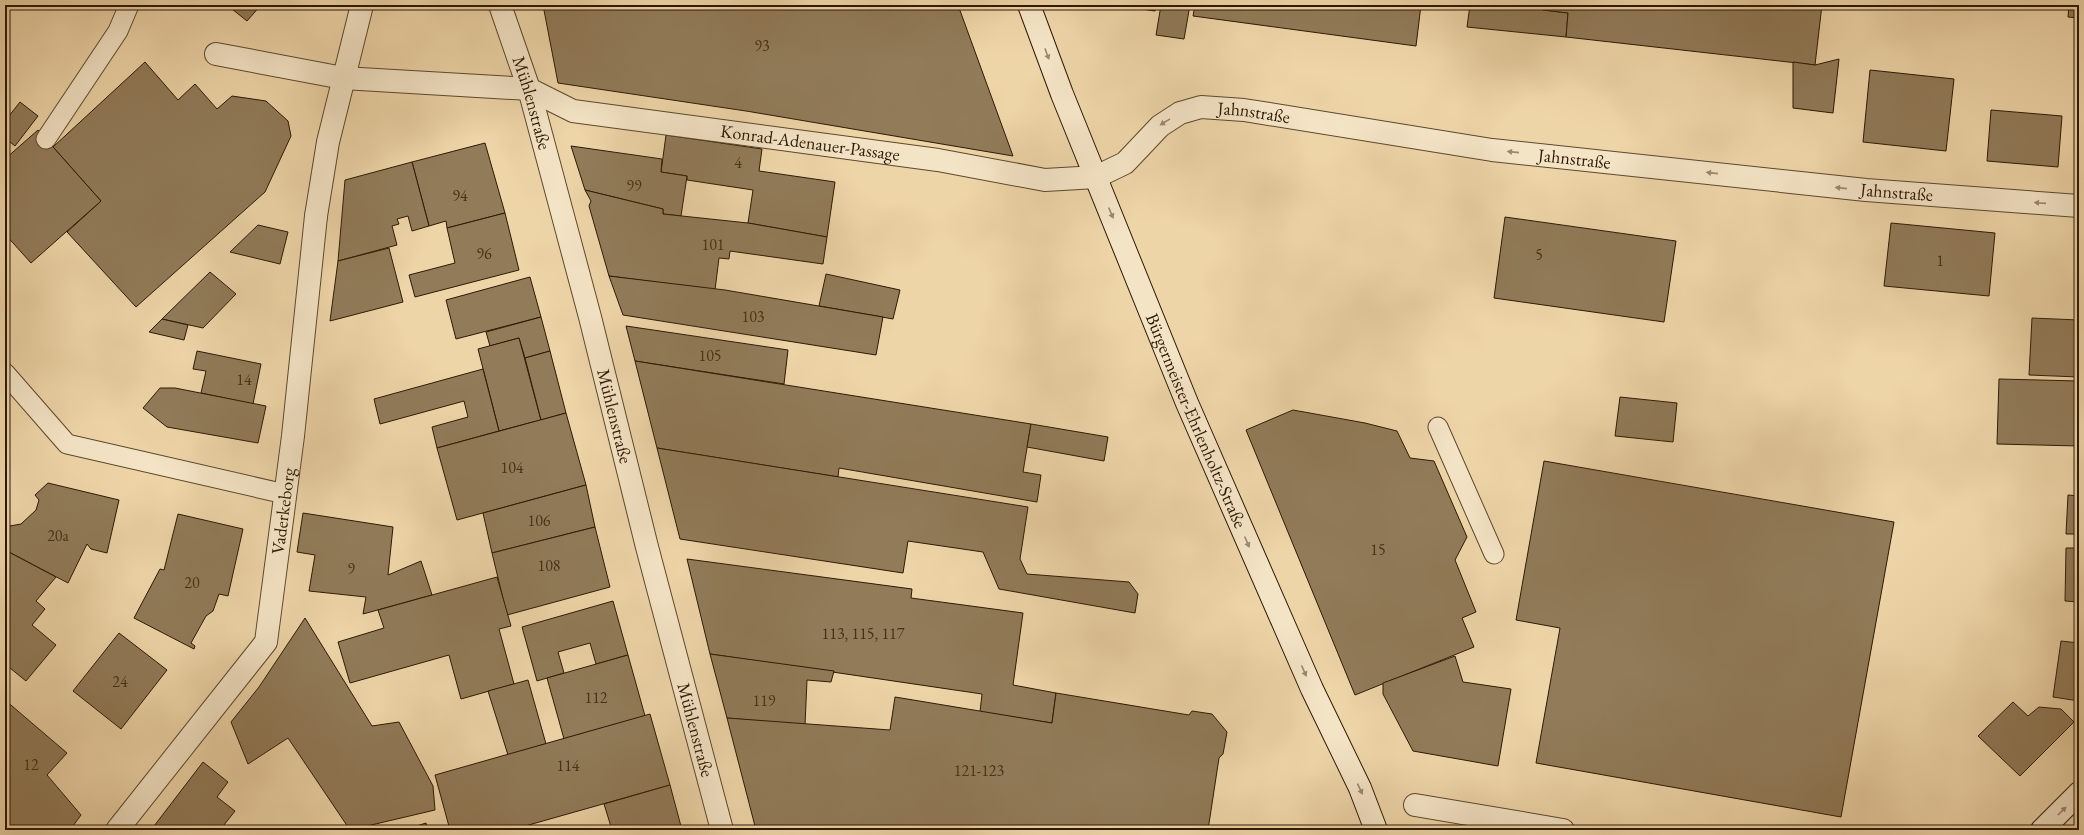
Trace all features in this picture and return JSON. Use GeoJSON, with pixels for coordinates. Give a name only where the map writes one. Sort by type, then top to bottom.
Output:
{"type":"FeatureCollection","features":[{"type":"Feature","properties":{"kind":"street","name":"Vaderkeborg"},"geometry":{"type":"LineString","coordinates":[[117,830],[266,642],[285,494],[316,216],[328,142],[362,5]]}},
{"type":"Feature","properties":{"kind":"street","name":"Mühlenstraße"},"geometry":{"type":"LineString","coordinates":[[500,5],[529,89],[590,317],[647,546],[722,830]]}},
{"type":"Feature","properties":{"kind":"street","name":"Bürgermeister-Ehrlenholtz-Straße"},"geometry":{"type":"LineString","coordinates":[[1029,5],[1189,408],[1312,689],[1360,788],[1376,830]]}},
{"type":"Feature","properties":{"kind":"street"},"geometry":{"type":"LineString","coordinates":[[216,54],[343,78],[529,89]]}},
{"type":"Feature","properties":{"kind":"street","name":"Konrad-Adenauer-Passage"},"geometry":{"type":"LineString","coordinates":[[529,89],[573,111],[938,160],[1046,180],[1096,177]]}},
{"type":"Feature","properties":{"kind":"street","name":"Jahnstraße"},"geometry":{"type":"LineString","coordinates":[[1096,177],[1124,163],[1160,126],[1180,113],[1200,107],[1244,110],[1492,150],[1866,190],[2079,206]]}},
{"type":"Feature","properties":{"kind":"street"},"geometry":{"type":"LineString","coordinates":[[2042,830],[2079,793]]}},
{"type":"Feature","properties":{"kind":"street"},"geometry":{"type":"LineString","coordinates":[[1415,805],[1563,830]]}},
{"type":"Feature","properties":{"kind":"lane"},"geometry":{"type":"LineString","coordinates":[[46,139],[118,31],[129,5]]}},
{"type":"Feature","properties":{"kind":"lane"},"geometry":{"type":"LineString","coordinates":[[5,373],[67,444],[285,494]]}},
{"type":"Feature","properties":{"kind":"lane"},"geometry":{"type":"LineString","coordinates":[[1438,427],[1494,554]]}},
{"type":"Feature","properties":{"kind":"building"},"geometry":{"type":"Polygon","coordinates":[[[227,5],[261,5],[247,21],[227,5]]]}},
{"type":"Feature","properties":{"kind":"building"},"geometry":{"type":"Polygon","coordinates":[[[543,5],[958,5],[1013,156],[746,111],[558,83],[543,5]]]}},
{"type":"Feature","properties":{"kind":"building"},"geometry":{"type":"Polygon","coordinates":[[[1115,5],[1156,5],[1155,11],[1115,5]]]}},
{"type":"Feature","properties":{"kind":"building"},"geometry":{"type":"Polygon","coordinates":[[[1161,5],[1190,5],[1184,39],[1156,35],[1161,5]]]}},
{"type":"Feature","properties":{"kind":"building"},"geometry":{"type":"Polygon","coordinates":[[[1195,5],[1421,5],[1416,46],[1193,16],[1195,5]]]}},
{"type":"Feature","properties":{"kind":"building"},"geometry":{"type":"Polygon","coordinates":[[[1470,5],[1544,5],[1543,10],[1568,13],[1566,37],[1467,27],[1470,5]]]}},
{"type":"Feature","properties":{"kind":"building"},"geometry":{"type":"Polygon","coordinates":[[[1544,5],[1822,5],[1815,65],[1566,37],[1568,13],[1543,10],[1544,5]]]}},
{"type":"Feature","properties":{"kind":"building"},"geometry":{"type":"Polygon","coordinates":[[[2069,5],[2079,5],[2079,18],[2068,17],[2069,5]]]}},
{"type":"Feature","properties":{"kind":"building"},"geometry":{"type":"Polygon","coordinates":[[[1839,59],[1833,113],[1793,108],[1793,62],[1815,65],[1839,59]]]}},
{"type":"Feature","properties":{"kind":"building"},"geometry":{"type":"Polygon","coordinates":[[[145,62],[178,100],[195,84],[217,109],[232,96],[266,101],[288,121],[291,136],[265,192],[136,307],[67,232],[101,201],[53,147],[145,62]]]}},
{"type":"Feature","properties":{"kind":"building"},"geometry":{"type":"Polygon","coordinates":[[[1870,70],[1954,79],[1946,151],[1863,142],[1870,70]]]}},
{"type":"Feature","properties":{"kind":"building"},"geometry":{"type":"Polygon","coordinates":[[[20,102],[38,116],[15,146],[5,138],[5,121],[20,102]]]}},
{"type":"Feature","properties":{"kind":"building"},"geometry":{"type":"Polygon","coordinates":[[[1991,110],[2062,116],[2058,167],[1987,161],[1991,110]]]}},
{"type":"Feature","properties":{"kind":"building"},"geometry":{"type":"Polygon","coordinates":[[[38,130],[101,201],[31,263],[5,234],[5,159],[38,130]]]}},
{"type":"Feature","properties":{"kind":"building"},"geometry":{"type":"Polygon","coordinates":[[[666,135],[762,149],[759,171],[835,182],[827,237],[748,223],[753,190],[687,180],[687,176],[661,172],[666,135]]]}},
{"type":"Feature","properties":{"kind":"building"},"geometry":{"type":"Polygon","coordinates":[[[485,143],[505,213],[447,228],[446,221],[429,226],[412,162],[485,143]]]}},
{"type":"Feature","properties":{"kind":"building"},"geometry":{"type":"Polygon","coordinates":[[[571,146],[662,159],[661,172],[687,176],[681,216],[663,214],[663,209],[585,190],[571,146]]]}},
{"type":"Feature","properties":{"kind":"building"},"geometry":{"type":"Polygon","coordinates":[[[412,162],[429,226],[412,231],[408,216],[397,219],[399,224],[392,226],[397,245],[338,261],[345,180],[412,162]]]}},
{"type":"Feature","properties":{"kind":"building"},"geometry":{"type":"Polygon","coordinates":[[[585,190],[663,209],[663,214],[748,223],[827,237],[823,264],[730,251],[729,259],[719,258],[715,290],[609,276],[589,206],[591,201],[585,190]]]}},
{"type":"Feature","properties":{"kind":"building"},"geometry":{"type":"Polygon","coordinates":[[[505,213],[519,270],[415,297],[409,275],[455,263],[447,228],[505,213]]]}},
{"type":"Feature","properties":{"kind":"building"},"geometry":{"type":"Polygon","coordinates":[[[1505,217],[1676,241],[1664,322],[1494,298],[1505,217]]]}},
{"type":"Feature","properties":{"kind":"building"},"geometry":{"type":"Polygon","coordinates":[[[1891,223],[1995,233],[1989,296],[1884,286],[1891,223]]]}},
{"type":"Feature","properties":{"kind":"building"},"geometry":{"type":"Polygon","coordinates":[[[258,225],[288,232],[280,264],[230,252],[258,225]]]}},
{"type":"Feature","properties":{"kind":"building"},"geometry":{"type":"Polygon","coordinates":[[[389,248],[403,302],[330,321],[338,261],[389,248]]]}},
{"type":"Feature","properties":{"kind":"building"},"geometry":{"type":"Polygon","coordinates":[[[210,272],[236,294],[203,328],[162,319],[210,272]]]}},
{"type":"Feature","properties":{"kind":"building"},"geometry":{"type":"Polygon","coordinates":[[[826,274],[900,290],[893,319],[819,306],[826,274]]]}},
{"type":"Feature","properties":{"kind":"building"},"geometry":{"type":"Polygon","coordinates":[[[609,276],[725,290],[883,317],[876,355],[623,315],[609,276]]]}},
{"type":"Feature","properties":{"kind":"building"},"geometry":{"type":"Polygon","coordinates":[[[530,277],[541,317],[456,339],[446,300],[530,277]]]}},
{"type":"Feature","properties":{"kind":"building"},"geometry":{"type":"Polygon","coordinates":[[[541,317],[550,351],[525,358],[519,338],[490,346],[486,332],[541,317]]]}},
{"type":"Feature","properties":{"kind":"building"},"geometry":{"type":"Polygon","coordinates":[[[2032,318],[2079,320],[2079,377],[2029,375],[2032,318]]]}},
{"type":"Feature","properties":{"kind":"building"},"geometry":{"type":"Polygon","coordinates":[[[162,319],[188,325],[184,340],[149,332],[162,319]]]}},
{"type":"Feature","properties":{"kind":"building"},"geometry":{"type":"Polygon","coordinates":[[[626,326],[788,350],[784,384],[635,361],[626,326]]]}},
{"type":"Feature","properties":{"kind":"building"},"geometry":{"type":"Polygon","coordinates":[[[519,338],[541,420],[499,431],[478,349],[519,338]]]}},
{"type":"Feature","properties":{"kind":"building"},"geometry":{"type":"Polygon","coordinates":[[[197,351],[261,364],[253,404],[201,393],[206,371],[193,369],[197,351]]]}},
{"type":"Feature","properties":{"kind":"building"},"geometry":{"type":"Polygon","coordinates":[[[550,351],[566,413],[541,420],[525,358],[550,351]]]}},
{"type":"Feature","properties":{"kind":"building"},"geometry":{"type":"Polygon","coordinates":[[[635,361],[1031,424],[1023,472],[1041,475],[1037,502],[839,468],[838,477],[657,448],[635,361]]]}},
{"type":"Feature","properties":{"kind":"building"},"geometry":{"type":"Polygon","coordinates":[[[483,369],[499,431],[437,448],[432,427],[468,417],[464,401],[380,424],[374,399],[483,369]]]}},
{"type":"Feature","properties":{"kind":"building"},"geometry":{"type":"Polygon","coordinates":[[[1999,379],[2079,381],[2079,446],[1997,444],[1999,379]]]}},
{"type":"Feature","properties":{"kind":"building"},"geometry":{"type":"Polygon","coordinates":[[[160,388],[175,388],[266,406],[258,443],[167,427],[143,408],[160,388]]]}},
{"type":"Feature","properties":{"kind":"building"},"geometry":{"type":"Polygon","coordinates":[[[1620,397],[1677,403],[1673,442],[1615,436],[1620,397]]]}},
{"type":"Feature","properties":{"kind":"building"},"geometry":{"type":"Polygon","coordinates":[[[1293,410],[1365,423],[1397,431],[1410,458],[1434,461],[1467,537],[1455,560],[1476,612],[1462,618],[1474,647],[1355,695],[1246,430],[1293,410]]]}},
{"type":"Feature","properties":{"kind":"building"},"geometry":{"type":"Polygon","coordinates":[[[566,413],[586,485],[457,520],[437,448],[566,413]]]}},
{"type":"Feature","properties":{"kind":"building"},"geometry":{"type":"Polygon","coordinates":[[[1031,424],[1108,437],[1104,461],[1027,447],[1031,424]]]}},
{"type":"Feature","properties":{"kind":"building"},"geometry":{"type":"Polygon","coordinates":[[[657,448],[1028,507],[1020,559],[1027,574],[1129,582],[1138,594],[1135,613],[999,589],[983,552],[908,541],[903,573],[680,539],[657,448]]]}},
{"type":"Feature","properties":{"kind":"building"},"geometry":{"type":"Polygon","coordinates":[[[1544,461],[1894,522],[1841,817],[1536,763],[1560,628],[1516,620],[1544,461]]]}},
{"type":"Feature","properties":{"kind":"building"},"geometry":{"type":"Polygon","coordinates":[[[48,483],[119,500],[107,553],[91,549],[87,544],[68,583],[5,550],[5,523],[6,522],[10,526],[21,524],[36,510],[39,500],[35,495],[48,483]]]}},
{"type":"Feature","properties":{"kind":"building"},"geometry":{"type":"Polygon","coordinates":[[[586,485],[595,527],[492,553],[483,513],[586,485]]]}},
{"type":"Feature","properties":{"kind":"building"},"geometry":{"type":"Polygon","coordinates":[[[2068,495],[2079,496],[2079,534],[2066,534],[2068,495]]]}},
{"type":"Feature","properties":{"kind":"building"},"geometry":{"type":"Polygon","coordinates":[[[303,513],[393,527],[388,575],[421,561],[432,595],[363,614],[366,597],[309,591],[315,555],[297,552],[303,513]]]}},
{"type":"Feature","properties":{"kind":"building"},"geometry":{"type":"Polygon","coordinates":[[[178,514],[243,529],[228,596],[219,594],[213,611],[206,616],[191,643],[195,646],[194,649],[134,618],[160,569],[164,570],[178,514]]]}},
{"type":"Feature","properties":{"kind":"building"},"geometry":{"type":"Polygon","coordinates":[[[595,527],[610,587],[507,615],[492,553],[595,527]]]}},
{"type":"Feature","properties":{"kind":"building"},"geometry":{"type":"Polygon","coordinates":[[[2066,548],[2079,548],[2079,602],[2065,601],[2066,548]]]}},
{"type":"Feature","properties":{"kind":"building"},"geometry":{"type":"Polygon","coordinates":[[[5,550],[56,577],[36,601],[45,609],[32,625],[56,645],[26,681],[5,664],[5,550]]]}},
{"type":"Feature","properties":{"kind":"building"},"geometry":{"type":"Polygon","coordinates":[[[687,559],[912,589],[911,598],[1023,613],[1013,685],[1056,693],[1052,723],[980,712],[982,694],[710,654],[687,559]]]}},
{"type":"Feature","properties":{"kind":"building"},"geometry":{"type":"Polygon","coordinates":[[[497,577],[511,626],[499,629],[514,684],[461,699],[449,655],[350,683],[338,642],[384,628],[378,610],[497,577]]]}},
{"type":"Feature","properties":{"kind":"building"},"geometry":{"type":"Polygon","coordinates":[[[613,601],[628,655],[596,664],[590,643],[558,652],[564,673],[537,681],[522,627],[613,601]]]}},
{"type":"Feature","properties":{"kind":"building"},"geometry":{"type":"Polygon","coordinates":[[[305,618],[372,726],[399,722],[433,786],[435,810],[350,830],[288,738],[248,764],[231,722],[259,687],[305,618]]]}},
{"type":"Feature","properties":{"kind":"building"},"geometry":{"type":"Polygon","coordinates":[[[119,633],[167,670],[121,729],[73,691],[119,633]]]}},
{"type":"Feature","properties":{"kind":"building"},"geometry":{"type":"Polygon","coordinates":[[[2061,641],[2079,643],[2079,701],[2053,697],[2061,641]]]}},
{"type":"Feature","properties":{"kind":"building"},"geometry":{"type":"Polygon","coordinates":[[[710,654],[834,671],[831,682],[807,680],[805,725],[727,718],[710,654]]]}},
{"type":"Feature","properties":{"kind":"building"},"geometry":{"type":"Polygon","coordinates":[[[628,655],[645,716],[564,739],[547,678],[628,655]]]}},
{"type":"Feature","properties":{"kind":"building"},"geometry":{"type":"Polygon","coordinates":[[[1455,656],[1463,682],[1511,689],[1498,766],[1413,751],[1383,694],[1383,683],[1455,656]]]}},
{"type":"Feature","properties":{"kind":"building"},"geometry":{"type":"Polygon","coordinates":[[[528,680],[546,744],[508,755],[488,691],[528,680]]]}},
{"type":"Feature","properties":{"kind":"building"},"geometry":{"type":"Polygon","coordinates":[[[1056,693],[1189,715],[1192,711],[1212,714],[1227,732],[1223,754],[1219,758],[1208,830],[756,830],[727,718],[890,730],[895,697],[1052,723],[1056,693]]]}},
{"type":"Feature","properties":{"kind":"building"},"geometry":{"type":"Polygon","coordinates":[[[5,700],[67,753],[47,775],[81,815],[70,830],[5,830],[5,700]]]}},
{"type":"Feature","properties":{"kind":"building"},"geometry":{"type":"Polygon","coordinates":[[[2013,702],[2028,716],[2039,707],[2061,709],[2074,722],[2020,776],[1978,736],[2013,702]]]}},
{"type":"Feature","properties":{"kind":"building"},"geometry":{"type":"Polygon","coordinates":[[[650,714],[670,785],[511,830],[450,830],[435,775],[650,714]]]}},
{"type":"Feature","properties":{"kind":"building"},"geometry":{"type":"Polygon","coordinates":[[[203,762],[228,782],[217,797],[235,811],[220,830],[151,830],[203,762]]]}},
{"type":"Feature","properties":{"kind":"building"},"geometry":{"type":"Polygon","coordinates":[[[670,785],[682,830],[612,830],[604,804],[670,785]]]}},
{"type":"Feature","properties":{"kind":"building"},"geometry":{"type":"Polygon","coordinates":[[[426,823],[428,830],[404,830],[426,823]]]}}]}
